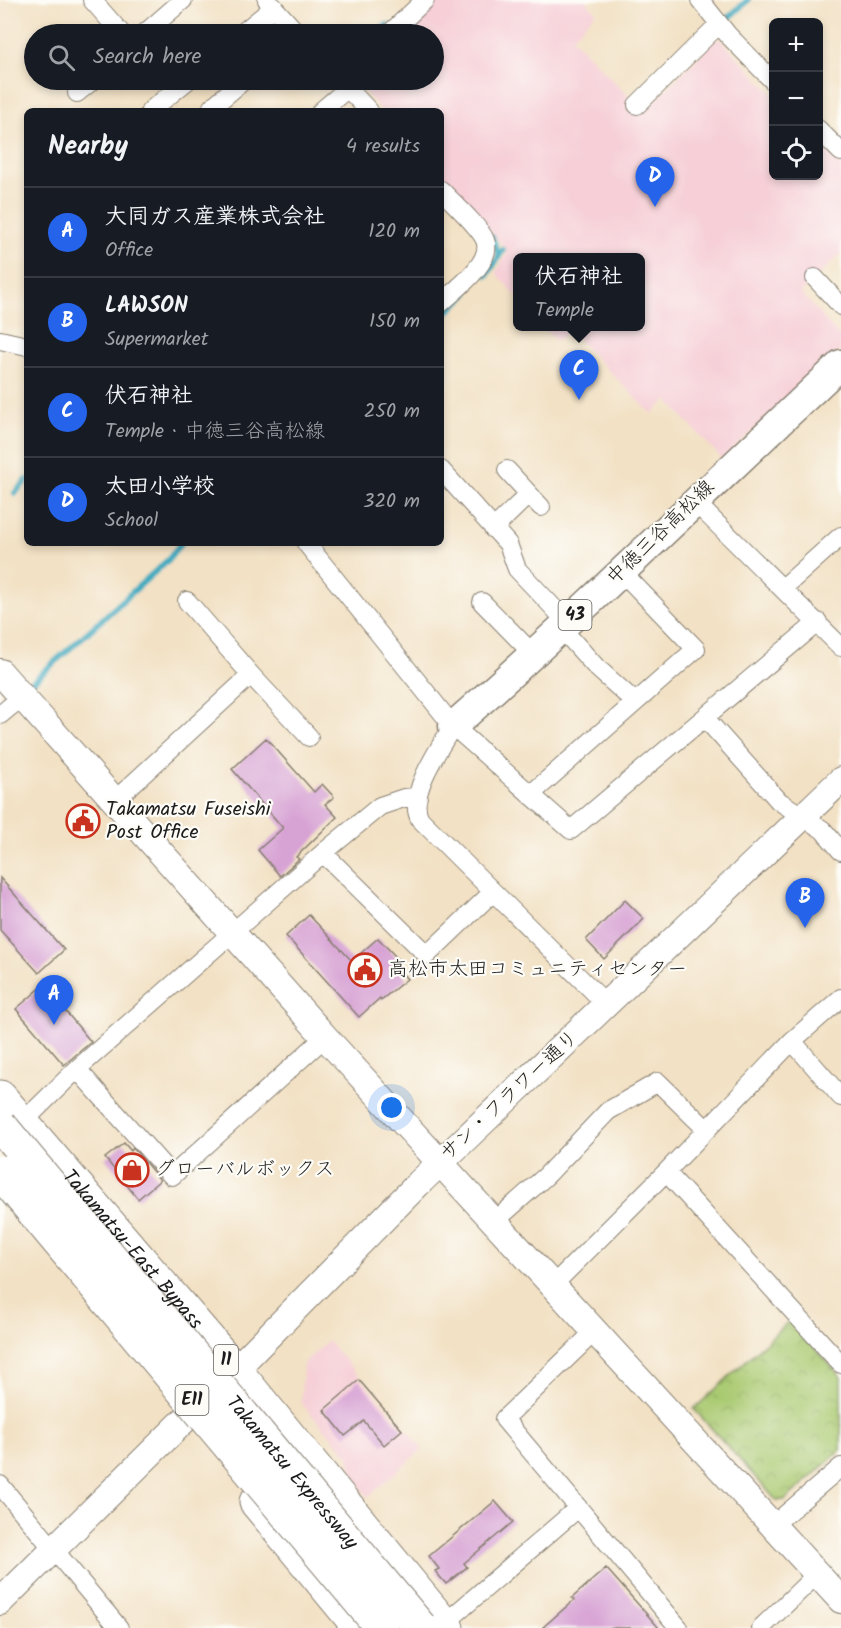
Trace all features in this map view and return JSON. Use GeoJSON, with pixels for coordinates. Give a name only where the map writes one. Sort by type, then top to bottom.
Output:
{"type":"FeatureCollection","features":[{"type":"Feature","properties":{"kind":"highway","name":"Takamatsu-East Bypass"},"geometry":{"type":"LineString","coordinates":[[0,1097],[11,1124],[235,1370],[437,1627]]}},
{"type":"Feature","properties":{"kind":"highway","name":"Takamatsu Expressway"},"geometry":{"type":"LineString","coordinates":[[11,1124],[437,1627]]}},
{"type":"Feature","properties":{"kind":"highway","name":"Takamatsu Expressway"},"geometry":{"type":"LineString","coordinates":[[0,1172],[382,1628]]}},
{"type":"Feature","properties":{"kind":"highway"},"geometry":{"type":"LineString","coordinates":[[0,1198],[360,1628]]}},
{"type":"Feature","properties":{"kind":"main road","name":"中徳三谷高松線"},"geometry":{"type":"LineString","coordinates":[[453,726],[534,655],[841,364]]}},
{"type":"Feature","properties":{"kind":"street"},"geometry":{"type":"LineString","coordinates":[[92,0],[113,24]]}},
{"type":"Feature","properties":{"kind":"street"},"geometry":{"type":"LineString","coordinates":[[155,24],[183,0]]}},
{"type":"Feature","properties":{"kind":"street"},"geometry":{"type":"LineString","coordinates":[[400,24],[425,0]]}},
{"type":"Feature","properties":{"kind":"street"},"geometry":{"type":"LineString","coordinates":[[700,0],[719,24],[769,77]]}},
{"type":"Feature","properties":{"kind":"street"},"geometry":{"type":"LineString","coordinates":[[251,24],[271,4],[288,24]]}},
{"type":"Feature","properties":{"kind":"street"},"geometry":{"type":"LineString","coordinates":[[637,105],[719,24]]}},
{"type":"Feature","properties":{"kind":"street"},"geometry":{"type":"LineString","coordinates":[[77,93],[81,90]]}},
{"type":"Feature","properties":{"kind":"street"},"geometry":{"type":"LineString","coordinates":[[154,108],[176,90]]}},
{"type":"Feature","properties":{"kind":"street"},"geometry":{"type":"LineString","coordinates":[[213,108],[232,90]]}},
{"type":"Feature","properties":{"kind":"street"},"geometry":{"type":"LineString","coordinates":[[323,108],[336,90]]}},
{"type":"Feature","properties":{"kind":"street"},"geometry":{"type":"LineString","coordinates":[[349,90],[366,108]]}},
{"type":"Feature","properties":{"kind":"street"},"geometry":{"type":"LineString","coordinates":[[823,133],[841,153]]}},
{"type":"Feature","properties":{"kind":"street"},"geometry":{"type":"LineString","coordinates":[[444,193],[481,233],[487,247],[483,261],[469,278],[444,300]]}},
{"type":"Feature","properties":{"kind":"street"},"geometry":{"type":"LineString","coordinates":[[815,278],[841,306]]}},
{"type":"Feature","properties":{"kind":"street"},"geometry":{"type":"LineString","coordinates":[[0,340],[24,345]]}},
{"type":"Feature","properties":{"kind":"street"},"geometry":{"type":"LineString","coordinates":[[493,528],[535,500],[507,470]]}},
{"type":"Feature","properties":{"kind":"street"},"geometry":{"type":"LineString","coordinates":[[444,473],[508,544],[517,569],[596,667],[635,702]]}},
{"type":"Feature","properties":{"kind":"street"},"geometry":{"type":"LineString","coordinates":[[694,501],[841,646]]}},
{"type":"Feature","properties":{"kind":"street"},"geometry":{"type":"LineString","coordinates":[[783,588],[841,536]]}},
{"type":"Feature","properties":{"kind":"street"},"geometry":{"type":"LineString","coordinates":[[308,546],[453,726],[571,830],[818,622]]}},
{"type":"Feature","properties":{"kind":"street"},"geometry":{"type":"LineString","coordinates":[[530,795],[696,649],[621,571]]}},
{"type":"Feature","properties":{"kind":"street"},"geometry":{"type":"LineString","coordinates":[[187,601],[309,737]]}},
{"type":"Feature","properties":{"kind":"street"},"geometry":{"type":"LineString","coordinates":[[482,602],[534,655]]}},
{"type":"Feature","properties":{"kind":"street"},"geometry":{"type":"LineString","coordinates":[[0,672],[325,1036],[841,1600]]}},
{"type":"Feature","properties":{"kind":"street"},"geometry":{"type":"LineString","coordinates":[[114,801],[251,675]]}},
{"type":"Feature","properties":{"kind":"street"},"geometry":{"type":"LineString","coordinates":[[0,715],[23,696]]}},
{"type":"Feature","properties":{"kind":"street"},"geometry":{"type":"LineString","coordinates":[[705,718],[779,801],[823,830],[841,851]]}},
{"type":"Feature","properties":{"kind":"street"},"geometry":{"type":"LineString","coordinates":[[453,726],[431,762],[418,797],[415,808],[420,819],[607,1005]]}},
{"type":"Feature","properties":{"kind":"street","name":"サン・フラワー通り"},"geometry":{"type":"LineString","coordinates":[[0,1602],[235,1370],[440,1162],[841,780]]}},
{"type":"Feature","properties":{"kind":"street"},"geometry":{"type":"LineString","coordinates":[[11,1124],[77,1069],[322,853],[380,806],[404,798],[418,797]]}},
{"type":"Feature","properties":{"kind":"street"},"geometry":{"type":"LineString","coordinates":[[322,853],[427,955],[493,892]]}},
{"type":"Feature","properties":{"kind":"street"},"geometry":{"type":"LineString","coordinates":[[553,1285],[792,1041],[841,998]]}},
{"type":"Feature","properties":{"kind":"street"},"geometry":{"type":"LineString","coordinates":[[77,1069],[172,1176],[325,1036]]}},
{"type":"Feature","properties":{"kind":"street"},"geometry":{"type":"LineString","coordinates":[[792,1041],[841,1097]]}},
{"type":"Feature","properties":{"kind":"street"},"geometry":{"type":"LineString","coordinates":[[494,1221],[546,1176],[608,1111],[658,1082],[706,1129]]}},
{"type":"Feature","properties":{"kind":"street"},"geometry":{"type":"LineString","coordinates":[[666,1172],[841,1364]]}},
{"type":"Feature","properties":{"kind":"street"},"geometry":{"type":"LineString","coordinates":[[595,1331],[504,1419],[679,1628]]}},
{"type":"Feature","properties":{"kind":"street"},"geometry":{"type":"LineString","coordinates":[[773,1525],[841,1467]]}},
{"type":"Feature","properties":{"kind":"street"},"geometry":{"type":"LineString","coordinates":[[0,1485],[119,1628]]}},
{"type":"Feature","properties":{"kind":"street"},"geometry":{"type":"LineString","coordinates":[[437,1627],[578,1508]]}},
{"type":"Feature","properties":{"kind":"street"},"geometry":{"type":"LineString","coordinates":[[761,1628],[817,1574]]}},
{"type":"Feature","properties":{"kind":"shaded area"},"geometry":{"type":"Polygon","coordinates":[[[433,0],[585,0],[596,12],[572,38],[644,112],[715,40],[720,39],[769,90],[769,180],[823,180],[823,146],[841,165],[841,254],[800,292],[841,338],[841,349],[722,459],[667,400],[652,414],[569,331],[645,331],[645,253],[513,253],[513,292],[496,273],[508,251],[444,180],[444,108],[379,108],[363,90],[444,90],[444,24],[407,24],[433,0]]]}},
{"type":"Feature","properties":{"kind":"shaded area"},"geometry":{"type":"Polygon","coordinates":[[[547,331],[569,331],[556,341],[547,331]]]}},
{"type":"Feature","properties":{"kind":"shaded area"},"geometry":{"type":"Polygon","coordinates":[[[328,1341],[423,1449],[368,1497],[354,1479],[349,1456],[301,1403],[303,1364],[328,1341]]]}},
{"type":"Feature","properties":{"kind":"green space"},"geometry":{"type":"Polygon","coordinates":[[[790,1320],[841,1377],[841,1450],[785,1500],[776,1500],[694,1409],[790,1320]]]}},
{"type":"Feature","properties":{"kind":"building"},"geometry":{"type":"Polygon","coordinates":[[[266,738],[314,792],[322,784],[334,797],[325,804],[337,817],[296,857],[299,859],[280,876],[258,850],[283,828],[232,769],[266,738]]]}},
{"type":"Feature","properties":{"kind":"building"},"geometry":{"type":"Polygon","coordinates":[[[0,878],[64,950],[39,973],[0,930],[0,878]]]}},
{"type":"Feature","properties":{"kind":"building"},"geometry":{"type":"Polygon","coordinates":[[[625,900],[644,919],[604,959],[586,940],[625,900]]]}},
{"type":"Feature","properties":{"kind":"building"},"geometry":{"type":"Polygon","coordinates":[[[309,915],[352,961],[378,938],[397,958],[393,963],[407,979],[381,1000],[380,998],[359,1017],[286,936],[309,915]]]}},
{"type":"Feature","properties":{"kind":"building"},"geometry":{"type":"Polygon","coordinates":[[[44,985],[91,1042],[64,1065],[16,1009],[44,985]]]}},
{"type":"Feature","properties":{"kind":"building"},"geometry":{"type":"Polygon","coordinates":[[[124,1143],[131,1151],[133,1148],[160,1180],[138,1199],[105,1158],[124,1143]]]}},
{"type":"Feature","properties":{"kind":"building"},"geometry":{"type":"Polygon","coordinates":[[[359,1380],[402,1430],[384,1445],[364,1421],[345,1436],[324,1410],[359,1380]]]}},
{"type":"Feature","properties":{"kind":"building"},"geometry":{"type":"Polygon","coordinates":[[[495,1501],[513,1522],[464,1563],[467,1567],[446,1584],[435,1571],[439,1569],[429,1556],[495,1501]]]}},
{"type":"Feature","properties":{"kind":"building"},"geometry":{"type":"Polygon","coordinates":[[[606,1568],[659,1628],[542,1628],[574,1600],[572,1598],[606,1568]]]}},
{"type":"Feature","properties":{"kind":"waterway"},"geometry":{"type":"LineString","coordinates":[[728,18],[748,0]]}},
{"type":"Feature","properties":{"kind":"waterway"},"geometry":{"type":"LineString","coordinates":[[492,237],[499,256]]}},
{"type":"Feature","properties":{"kind":"waterway"},"geometry":{"type":"LineString","coordinates":[[487,275],[503,250]]}},
{"type":"Feature","properties":{"kind":"waterway"},"geometry":{"type":"LineString","coordinates":[[446,313],[467,293]]}},
{"type":"Feature","properties":{"kind":"waterway"},"geometry":{"type":"LineString","coordinates":[[15,493],[24,483]]}},
{"type":"Feature","properties":{"kind":"waterway"},"geometry":{"type":"LineString","coordinates":[[33,690],[28,686],[168,560],[179,546]]}},
{"type":"Feature","properties":{"kind":"place","name":"太田小学校"},"geometry":{"type":"Point","coordinates":[655,207]}},
{"type":"Feature","properties":{"kind":"place","name":"伏石神社"},"geometry":{"type":"Point","coordinates":[579,400]}},
{"type":"Feature","properties":{"kind":"place","name":"Takamatsu Fuseishi Post Office"},"geometry":{"type":"Point","coordinates":[83,821]}},
{"type":"Feature","properties":{"kind":"place","name":"LAWSON"},"geometry":{"type":"Point","coordinates":[805,928]}},
{"type":"Feature","properties":{"kind":"place","name":"高松市太田コミュニティセンター"},"geometry":{"type":"Point","coordinates":[365,970]}},
{"type":"Feature","properties":{"kind":"place","name":"大同ガス産業株式会社"},"geometry":{"type":"Point","coordinates":[54,1025]}},
{"type":"Feature","properties":{"kind":"place","name":"グローバルボックス"},"geometry":{"type":"Point","coordinates":[132,1170]}}]}
